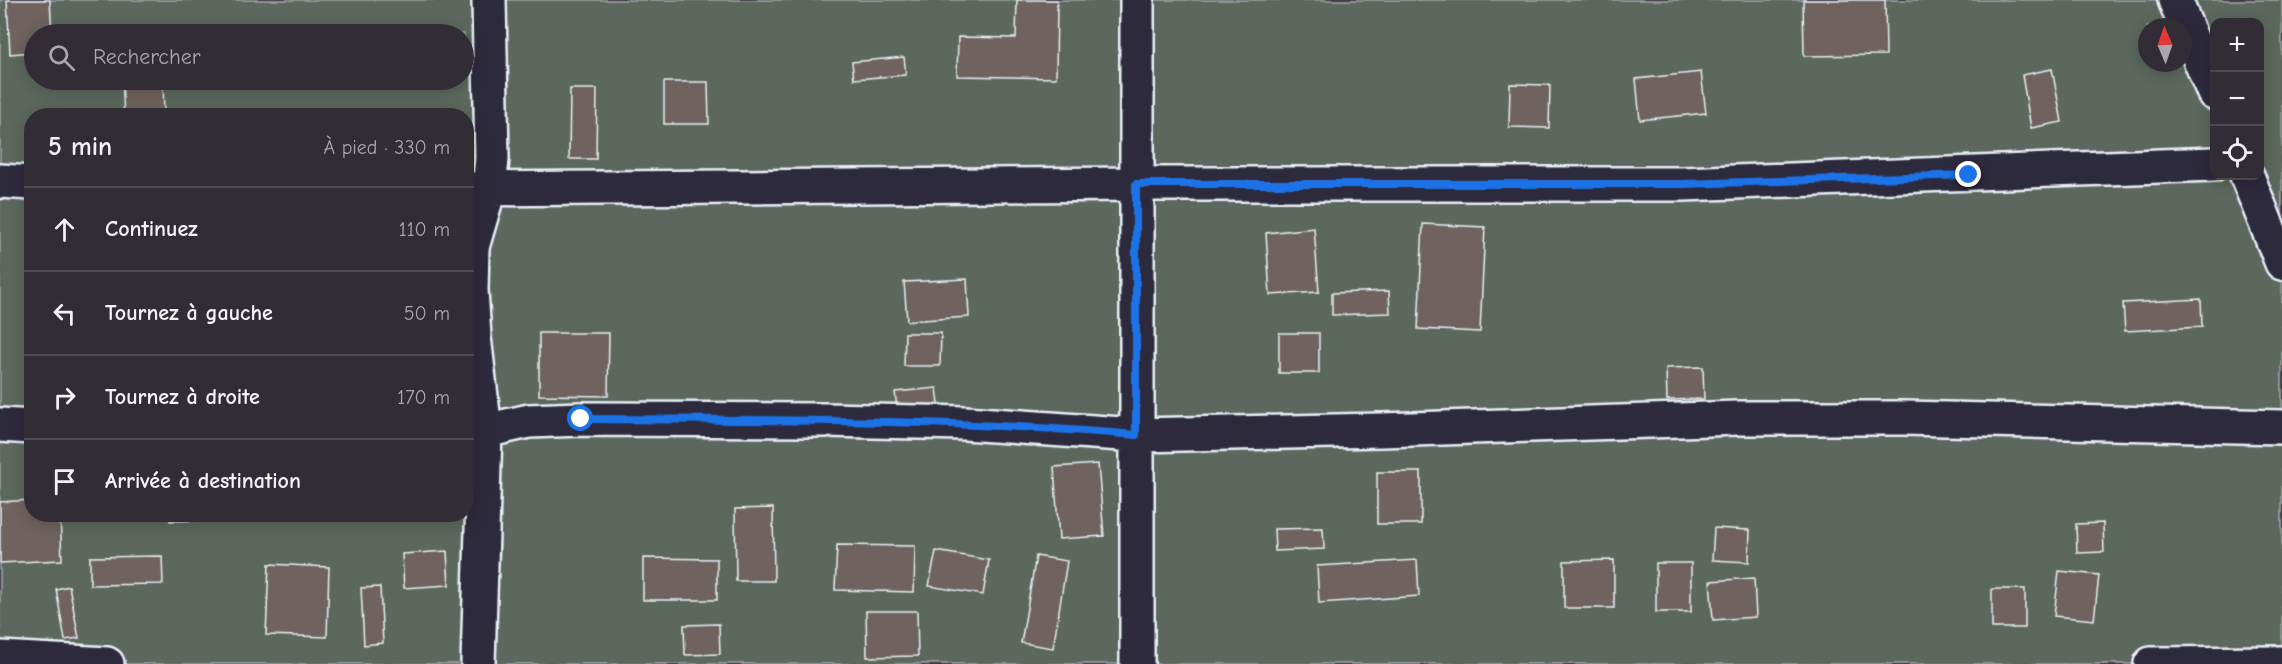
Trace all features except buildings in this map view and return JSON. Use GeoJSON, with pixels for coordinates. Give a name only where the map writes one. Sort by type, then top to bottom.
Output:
{"type":"FeatureCollection","features":[{"type":"Feature","properties":{"kind":"street"},"geometry":{"type":"LineString","coordinates":[[474,228],[478,189],[492,159],[489,0]]}},
{"type":"Feature","properties":{"kind":"street"},"geometry":{"type":"LineString","coordinates":[[1137,0],[1137,664]]}},
{"type":"Feature","properties":{"kind":"street"},"geometry":{"type":"LineString","coordinates":[[2175,0],[2210,83]]}},
{"type":"Feature","properties":{"kind":"street"},"geometry":{"type":"LineString","coordinates":[[478,189],[1136,184],[1682,184],[2210,164]]}},
{"type":"Feature","properties":{"kind":"street"},"geometry":{"type":"LineString","coordinates":[[2249,180],[2282,263]]}},
{"type":"Feature","properties":{"kind":"street"},"geometry":{"type":"LineString","coordinates":[[0,181],[24,182]]}},
{"type":"Feature","properties":{"kind":"street"},"geometry":{"type":"LineString","coordinates":[[474,337],[478,664]]}},
{"type":"Feature","properties":{"kind":"street"},"geometry":{"type":"LineString","coordinates":[[476,434],[529,421],[581,419],[965,423],[1136,435],[1382,430],[1738,418],[1904,418],[2282,427]]}},
{"type":"Feature","properties":{"kind":"street"},"geometry":{"type":"LineString","coordinates":[[0,425],[24,427]]}},
{"type":"Feature","properties":{"kind":"street"},"geometry":{"type":"LineString","coordinates":[[0,658],[107,664]]}},
{"type":"Feature","properties":{"kind":"street"},"geometry":{"type":"LineString","coordinates":[[2151,664],[2282,663]]}},
{"type":"Feature","properties":{"kind":"shaded area"},"geometry":{"type":"Polygon","coordinates":[[[0,0],[2282,0],[2282,664],[0,664],[0,0]]]}},
{"type":"Feature","properties":{"kind":"route"},"geometry":{"type":"LineString","coordinates":[[581,419],[965,423],[1136,435],[1136,184],[1682,184],[1969,175]]}}]}
